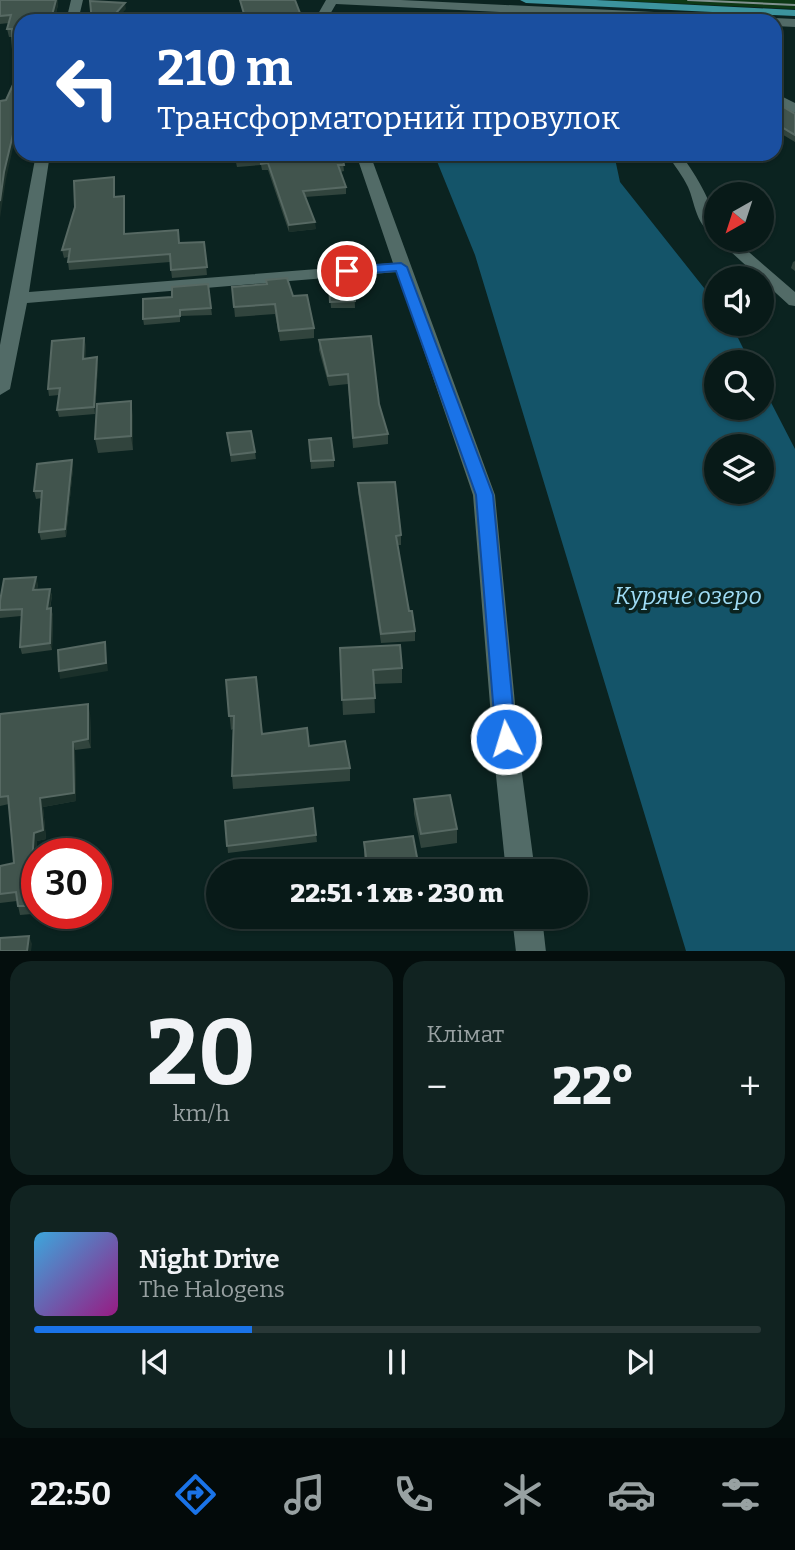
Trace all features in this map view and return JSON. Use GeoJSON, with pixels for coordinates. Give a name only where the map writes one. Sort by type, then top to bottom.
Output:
{"type":"FeatureCollection","features":[{"type":"Feature","properties":{"kind":"highway"},"geometry":{"type":"LineString","coordinates":[[526,0],[575,7],[795,13]]}},
{"type":"Feature","properties":{"kind":"street"},"geometry":{"type":"LineString","coordinates":[[332,0],[575,7],[596,14]]}},
{"type":"Feature","properties":{"kind":"street"},"geometry":{"type":"LineString","coordinates":[[0,389],[19,298],[42,161]]}},
{"type":"Feature","properties":{"kind":"street"},"geometry":{"type":"LineString","coordinates":[[365,161],[484,495],[508,766],[519,859]]}},
{"type":"Feature","properties":{"kind":"street"},"geometry":{"type":"LineString","coordinates":[[679,161],[696,188],[704,213]]}},
{"type":"Feature","properties":{"kind":"street"},"geometry":{"type":"LineString","coordinates":[[740,252],[795,301]]}},
{"type":"Feature","properties":{"kind":"street"},"geometry":{"type":"LineString","coordinates":[[19,298],[401,267]]}},
{"type":"Feature","properties":{"kind":"street"},"geometry":{"type":"LineString","coordinates":[[528,929],[531,951]]}},
{"type":"Feature","properties":{"kind":"green space"},"geometry":{"type":"Polygon","coordinates":[[[602,0],[795,0],[795,9],[602,0]]]}},
{"type":"Feature","properties":{"kind":"water","name":"Куряче озеро"},"geometry":{"type":"Polygon","coordinates":[[[437,161],[616,161],[620,182],[704,288],[704,336],[737,336],[744,350],[704,350],[704,420],[774,420],[774,408],[795,449],[795,951],[686,951],[475,255],[437,161]]]}},
{"type":"Feature","properties":{"kind":"building"},"geometry":{"type":"Polygon","coordinates":[[[0,0],[56,0],[52,14],[14,14],[14,49],[12,29],[7,29],[11,15],[0,16],[0,0]]]}},
{"type":"Feature","properties":{"kind":"building"},"geometry":{"type":"Polygon","coordinates":[[[240,0],[295,0],[300,14],[244,14],[240,0]]]}},
{"type":"Feature","properties":{"kind":"building"},"geometry":{"type":"Polygon","coordinates":[[[90,1],[125,3],[115,14],[91,14],[90,1]]]}},
{"type":"Feature","properties":{"kind":"building"},"geometry":{"type":"Polygon","coordinates":[[[14,83],[14,130],[0,201],[0,101],[6,100],[14,83]]]}},
{"type":"Feature","properties":{"kind":"building"},"geometry":{"type":"Polygon","coordinates":[[[782,106],[795,114],[795,135],[782,127],[782,106]]]}},
{"type":"Feature","properties":{"kind":"building"},"geometry":{"type":"Polygon","coordinates":[[[260,161],[343,161],[344,165],[338,165],[346,187],[303,191],[315,222],[289,225],[268,163],[261,164],[260,161]]]}},
{"type":"Feature","properties":{"kind":"building"},"geometry":{"type":"Polygon","coordinates":[[[114,177],[114,197],[124,196],[124,234],[178,230],[179,243],[204,242],[207,267],[171,270],[170,254],[68,262],[70,249],[62,250],[75,207],[74,181],[114,177]]]}},
{"type":"Feature","properties":{"kind":"building"},"geometry":{"type":"Polygon","coordinates":[[[287,278],[293,296],[307,295],[314,328],[279,331],[275,304],[234,307],[232,287],[267,284],[266,280],[287,278]]]}},
{"type":"Feature","properties":{"kind":"building"},"geometry":{"type":"Polygon","coordinates":[[[354,282],[355,301],[330,302],[329,283],[354,282]]]}},
{"type":"Feature","properties":{"kind":"building"},"geometry":{"type":"Polygon","coordinates":[[[208,284],[211,308],[180,310],[180,316],[143,319],[143,299],[172,297],[172,287],[208,284]]]}},
{"type":"Feature","properties":{"kind":"building"},"geometry":{"type":"Polygon","coordinates":[[[371,336],[379,404],[388,434],[353,438],[348,374],[328,376],[319,340],[371,336]]]}},
{"type":"Feature","properties":{"kind":"building"},"geometry":{"type":"Polygon","coordinates":[[[84,338],[83,359],[97,357],[94,407],[57,410],[60,388],[48,389],[52,341],[84,338]]]}},
{"type":"Feature","properties":{"kind":"building"},"geometry":{"type":"Polygon","coordinates":[[[131,401],[131,436],[95,439],[97,404],[131,401]]]}},
{"type":"Feature","properties":{"kind":"building"},"geometry":{"type":"Polygon","coordinates":[[[251,431],[255,452],[231,455],[227,433],[251,431]]]}},
{"type":"Feature","properties":{"kind":"building"},"geometry":{"type":"Polygon","coordinates":[[[331,438],[334,460],[311,461],[309,440],[331,438]]]}},
{"type":"Feature","properties":{"kind":"building"},"geometry":{"type":"Polygon","coordinates":[[[72,460],[65,529],[39,532],[42,491],[34,491],[37,464],[72,460]]]}},
{"type":"Feature","properties":{"kind":"building"},"geometry":{"type":"Polygon","coordinates":[[[395,482],[401,535],[396,536],[415,631],[381,634],[358,483],[395,482]]]}},
{"type":"Feature","properties":{"kind":"building"},"geometry":{"type":"Polygon","coordinates":[[[36,577],[33,590],[50,589],[47,609],[51,608],[50,643],[20,647],[22,609],[0,610],[4,579],[36,577]]]}},
{"type":"Feature","properties":{"kind":"building"},"geometry":{"type":"Polygon","coordinates":[[[105,642],[106,663],[59,671],[58,650],[105,642]]]}},
{"type":"Feature","properties":{"kind":"building"},"geometry":{"type":"Polygon","coordinates":[[[400,645],[402,668],[373,670],[375,698],[342,700],[340,648],[400,645]]]}},
{"type":"Feature","properties":{"kind":"building"},"geometry":{"type":"Polygon","coordinates":[[[256,677],[262,734],[307,728],[309,746],[345,741],[350,768],[232,776],[234,716],[229,716],[226,680],[256,677]]]}},
{"type":"Feature","properties":{"kind":"building"},"geometry":{"type":"Polygon","coordinates":[[[88,704],[88,739],[73,742],[74,793],[40,798],[43,830],[34,833],[34,838],[21,838],[21,906],[18,906],[16,892],[0,894],[0,866],[14,863],[8,796],[0,797],[0,714],[88,704]]]}},
{"type":"Feature","properties":{"kind":"building"},"geometry":{"type":"Polygon","coordinates":[[[450,795],[457,829],[421,834],[414,799],[450,795]]]}},
{"type":"Feature","properties":{"kind":"building"},"geometry":{"type":"Polygon","coordinates":[[[313,808],[316,835],[227,846],[225,821],[313,808]]]}},
{"type":"Feature","properties":{"kind":"building"},"geometry":{"type":"Polygon","coordinates":[[[413,836],[417,859],[366,859],[364,842],[413,836]]]}},
{"type":"Feature","properties":{"kind":"building"},"geometry":{"type":"Polygon","coordinates":[[[29,936],[27,951],[0,951],[0,938],[29,936]]]}},
{"type":"Feature","properties":{"kind":"tram line"},"geometry":{"type":"LineString","coordinates":[[688,0],[795,5]]}},
{"type":"Feature","properties":{"kind":"route"},"geometry":{"type":"LineString","coordinates":[[347,271],[401,267],[484,495],[506,739]]}}]}
